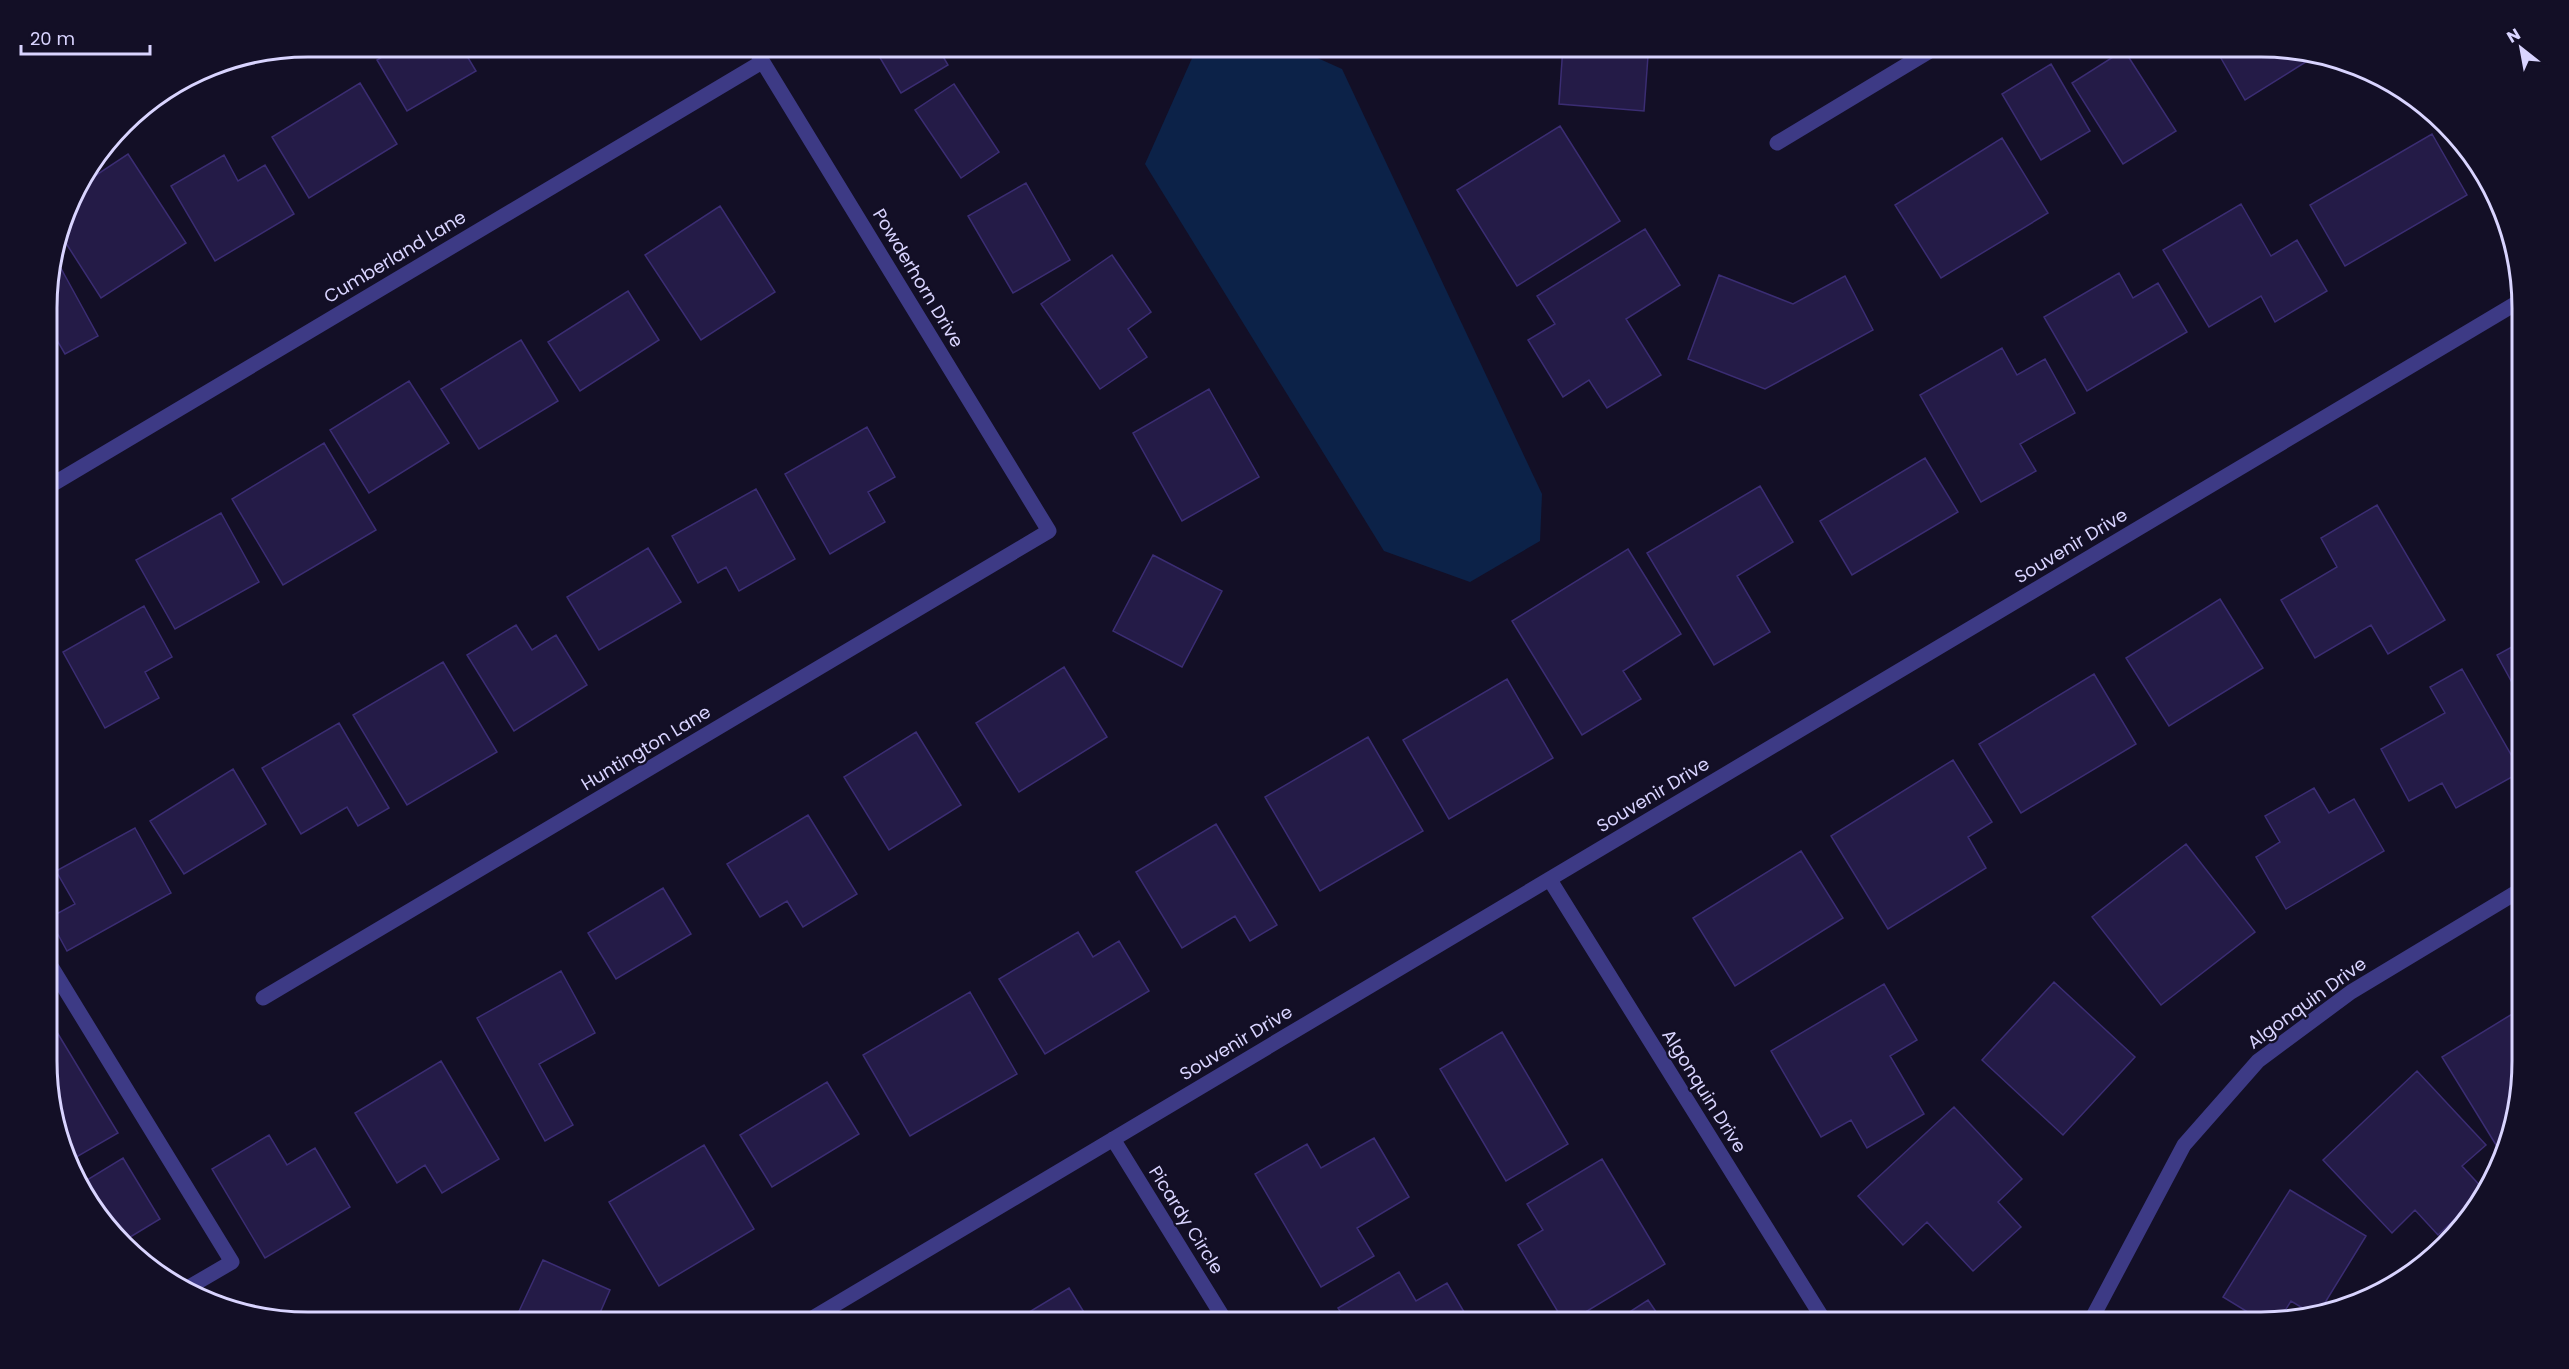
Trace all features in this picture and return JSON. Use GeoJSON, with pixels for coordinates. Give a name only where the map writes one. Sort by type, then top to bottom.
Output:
{"type":"FeatureCollection","features":[{"type":"Feature","properties":{"kind":"street","name":"Powderhorn Drive"},"geometry":{"type":"LineString","coordinates":[[759,57],[1048,531]]}},
{"type":"Feature","properties":{"kind":"street"},"geometry":{"type":"LineString","coordinates":[[1777,143],[1920,57]]}},
{"type":"Feature","properties":{"kind":"street","name":"Cumberland Lane"},"geometry":{"type":"LineString","coordinates":[[57,481],[762,62]]}},
{"type":"Feature","properties":{"kind":"street","name":"Souvenir Drive"},"geometry":{"type":"LineString","coordinates":[[823,1312],[2512,306]]}},
{"type":"Feature","properties":{"kind":"street","name":"Huntington Lane"},"geometry":{"type":"LineString","coordinates":[[263,998],[1048,531]]}},
{"type":"Feature","properties":{"kind":"street","name":"Algonquin Drive"},"geometry":{"type":"LineString","coordinates":[[1550,879],[1819,1312]]}},
{"type":"Feature","properties":{"kind":"street","name":"Algonquin Drive"},"geometry":{"type":"LineString","coordinates":[[2095,1312],[2184,1145],[2258,1061],[2351,992],[2512,895]]}},
{"type":"Feature","properties":{"kind":"street"},"geometry":{"type":"LineString","coordinates":[[57,978],[232,1262],[194,1284]]}},
{"type":"Feature","properties":{"kind":"street","name":"Picardy Circle"},"geometry":{"type":"LineString","coordinates":[[1113,1139],[1220,1312]]}},
{"type":"Feature","properties":{"kind":"water"},"geometry":{"type":"Polygon","coordinates":[[[1193,57],[1315,57],[1342,69],[1542,494],[1540,541],[1470,582],[1384,551],[1145,164],[1193,57]]]}},
{"type":"Feature","properties":{"kind":"building"},"geometry":{"type":"Polygon","coordinates":[[[382,57],[468,57],[476,71],[407,111],[377,60],[382,57]]]}},
{"type":"Feature","properties":{"kind":"building"},"geometry":{"type":"Polygon","coordinates":[[[880,57],[943,57],[948,65],[901,93],[880,57]]]}},
{"type":"Feature","properties":{"kind":"building"},"geometry":{"type":"Polygon","coordinates":[[[1562,57],[1648,57],[1644,111],[1559,104],[1562,57]]]}},
{"type":"Feature","properties":{"kind":"building"},"geometry":{"type":"Polygon","coordinates":[[[2113,57],[2128,57],[2176,131],[2123,164],[2072,83],[2113,57]]]}},
{"type":"Feature","properties":{"kind":"building"},"geometry":{"type":"Polygon","coordinates":[[[2220,57],[2261,57],[2307,61],[2245,100],[2220,57]]]}},
{"type":"Feature","properties":{"kind":"building"},"geometry":{"type":"Polygon","coordinates":[[[2051,64],[2090,131],[2041,160],[2002,94],[2051,64]]]}},
{"type":"Feature","properties":{"kind":"building"},"geometry":{"type":"Polygon","coordinates":[[[360,83],[397,144],[309,198],[272,137],[360,83]]]}},
{"type":"Feature","properties":{"kind":"building"},"geometry":{"type":"Polygon","coordinates":[[[954,84],[999,152],[961,178],[915,110],[954,84]]]}},
{"type":"Feature","properties":{"kind":"building"},"geometry":{"type":"Polygon","coordinates":[[[1560,126],[1620,221],[1517,286],[1457,190],[1560,126]]]}},
{"type":"Feature","properties":{"kind":"building"},"geometry":{"type":"Polygon","coordinates":[[[2432,134],[2467,195],[2345,266],[2310,205],[2432,134]]]}},
{"type":"Feature","properties":{"kind":"building"},"geometry":{"type":"Polygon","coordinates":[[[2002,138],[2048,213],[1941,278],[1895,205],[2002,138]]]}},
{"type":"Feature","properties":{"kind":"building"},"geometry":{"type":"Polygon","coordinates":[[[128,154],[186,243],[101,298],[66,243],[76,212],[95,176],[128,154]]]}},
{"type":"Feature","properties":{"kind":"building"},"geometry":{"type":"Polygon","coordinates":[[[224,155],[238,181],[265,165],[294,214],[215,261],[171,186],[224,155]]]}},
{"type":"Feature","properties":{"kind":"building"},"geometry":{"type":"Polygon","coordinates":[[[1026,183],[1070,260],[1013,293],[968,216],[1026,183]]]}},
{"type":"Feature","properties":{"kind":"building"},"geometry":{"type":"Polygon","coordinates":[[[2241,204],[2271,256],[2297,240],[2327,291],[2275,322],[2261,296],[2209,327],[2163,250],[2241,204]]]}},
{"type":"Feature","properties":{"kind":"building"},"geometry":{"type":"Polygon","coordinates":[[[720,206],[775,292],[701,340],[645,255],[720,206]]]}},
{"type":"Feature","properties":{"kind":"building"},"geometry":{"type":"Polygon","coordinates":[[[1645,229],[1680,285],[1626,319],[1661,375],[1607,408],[1589,380],[1563,397],[1528,340],[1555,324],[1537,296],[1645,229]]]}},
{"type":"Feature","properties":{"kind":"building"},"geometry":{"type":"Polygon","coordinates":[[[1112,255],[1151,312],[1128,329],[1147,357],[1100,389],[1041,304],[1112,255]]]}},
{"type":"Feature","properties":{"kind":"building"},"geometry":{"type":"Polygon","coordinates":[[[60,267],[98,336],[65,354],[57,340],[60,267]]]}},
{"type":"Feature","properties":{"kind":"building"},"geometry":{"type":"Polygon","coordinates":[[[2119,273],[2133,298],[2158,283],[2187,332],[2087,391],[2044,317],[2119,273]]]}},
{"type":"Feature","properties":{"kind":"building"},"geometry":{"type":"Polygon","coordinates":[[[1719,275],[1793,304],[1845,276],[1873,330],[1765,389],[1688,359],[1719,275]]]}},
{"type":"Feature","properties":{"kind":"building"},"geometry":{"type":"Polygon","coordinates":[[[628,291],[659,340],[580,391],[548,342],[628,291]]]}},
{"type":"Feature","properties":{"kind":"building"},"geometry":{"type":"Polygon","coordinates":[[[521,340],[558,401],[479,449],[441,389],[521,340]]]}},
{"type":"Feature","properties":{"kind":"building"},"geometry":{"type":"Polygon","coordinates":[[[2002,348],[2017,375],[2045,359],[2075,413],[2020,444],[2036,471],[1981,502],[1920,395],[2002,348]]]}},
{"type":"Feature","properties":{"kind":"building"},"geometry":{"type":"Polygon","coordinates":[[[409,381],[449,443],[369,493],[330,430],[409,381]]]}},
{"type":"Feature","properties":{"kind":"building"},"geometry":{"type":"Polygon","coordinates":[[[1209,389],[1259,477],[1182,521],[1133,433],[1209,389]]]}},
{"type":"Feature","properties":{"kind":"building"},"geometry":{"type":"Polygon","coordinates":[[[867,427],[895,477],[868,492],[885,522],[830,554],[785,474],[867,427]]]}},
{"type":"Feature","properties":{"kind":"building"},"geometry":{"type":"Polygon","coordinates":[[[324,443],[376,530],[283,585],[232,499],[324,443]]]}},
{"type":"Feature","properties":{"kind":"building"},"geometry":{"type":"Polygon","coordinates":[[[1925,458],[1958,512],[1852,575],[1820,521],[1925,458]]]}},
{"type":"Feature","properties":{"kind":"building"},"geometry":{"type":"Polygon","coordinates":[[[1760,486],[1793,542],[1737,576],[1770,632],[1714,665],[1647,553],[1760,486]]]}},
{"type":"Feature","properties":{"kind":"building"},"geometry":{"type":"Polygon","coordinates":[[[756,489],[795,559],[739,591],[726,567],[698,583],[672,536],[756,489]]]}},
{"type":"Feature","properties":{"kind":"building"},"geometry":{"type":"Polygon","coordinates":[[[2377,505],[2445,620],[2388,654],[2371,625],[2315,658],[2281,600],[2337,567],[2321,538],[2377,505]]]}},
{"type":"Feature","properties":{"kind":"building"},"geometry":{"type":"Polygon","coordinates":[[[221,513],[259,582],[175,629],[136,560],[221,513]]]}},
{"type":"Feature","properties":{"kind":"building"},"geometry":{"type":"Polygon","coordinates":[[[648,548],[681,602],[599,650],[567,597],[648,548]]]}},
{"type":"Feature","properties":{"kind":"building"},"geometry":{"type":"Polygon","coordinates":[[[1628,549],[1681,634],[1623,671],[1641,699],[1582,735],[1512,621],[1628,549]]]}},
{"type":"Feature","properties":{"kind":"building"},"geometry":{"type":"Polygon","coordinates":[[[1153,555],[1222,591],[1182,667],[1113,631],[1153,555]]]}},
{"type":"Feature","properties":{"kind":"building"},"geometry":{"type":"Polygon","coordinates":[[[2220,599],[2263,668],[2169,726],[2126,658],[2220,599]]]}},
{"type":"Feature","properties":{"kind":"building"},"geometry":{"type":"Polygon","coordinates":[[[144,606],[172,657],[145,672],[159,698],[105,728],[63,652],[144,606]]]}},
{"type":"Feature","properties":{"kind":"building"},"geometry":{"type":"Polygon","coordinates":[[[516,625],[532,650],[556,635],[587,685],[514,731],[467,655],[516,625]]]}},
{"type":"Feature","properties":{"kind":"building"},"geometry":{"type":"Polygon","coordinates":[[[2512,647],[2512,682],[2497,655],[2512,647]]]}},
{"type":"Feature","properties":{"kind":"building"},"geometry":{"type":"Polygon","coordinates":[[[443,662],[497,752],[407,805],[353,715],[443,662]]]}},
{"type":"Feature","properties":{"kind":"building"},"geometry":{"type":"Polygon","coordinates":[[[1064,667],[1107,737],[1019,792],[976,723],[1064,667]]]}},
{"type":"Feature","properties":{"kind":"building"},"geometry":{"type":"Polygon","coordinates":[[[2462,669],[2512,756],[2512,777],[2456,808],[2442,783],[2409,801],[2381,749],[2445,713],[2430,687],[2462,669]]]}},
{"type":"Feature","properties":{"kind":"building"},"geometry":{"type":"Polygon","coordinates":[[[2094,674],[2136,744],[2021,813],[1979,744],[2094,674]]]}},
{"type":"Feature","properties":{"kind":"building"},"geometry":{"type":"Polygon","coordinates":[[[1507,679],[1553,758],[1449,819],[1403,740],[1507,679]]]}},
{"type":"Feature","properties":{"kind":"building"},"geometry":{"type":"Polygon","coordinates":[[[339,723],[389,808],[358,826],[347,807],[301,834],[262,768],[339,723]]]}},
{"type":"Feature","properties":{"kind":"building"},"geometry":{"type":"Polygon","coordinates":[[[916,732],[961,805],[889,850],[844,777],[916,732]]]}},
{"type":"Feature","properties":{"kind":"building"},"geometry":{"type":"Polygon","coordinates":[[[1368,737],[1423,831],[1320,891],[1265,797],[1368,737]]]}},
{"type":"Feature","properties":{"kind":"building"},"geometry":{"type":"Polygon","coordinates":[[[1953,760],[1992,822],[1968,837],[1986,868],[1888,929],[1831,836],[1953,760]]]}},
{"type":"Feature","properties":{"kind":"building"},"geometry":{"type":"Polygon","coordinates":[[[233,769],[266,824],[184,874],[150,821],[233,769]]]}},
{"type":"Feature","properties":{"kind":"building"},"geometry":{"type":"Polygon","coordinates":[[[2314,788],[2329,813],[2354,799],[2384,851],[2286,909],[2256,857],[2280,842],[2265,816],[2314,788]]]}},
{"type":"Feature","properties":{"kind":"building"},"geometry":{"type":"Polygon","coordinates":[[[808,815],[857,894],[803,927],[787,901],[760,917],[727,864],[808,815]]]}},
{"type":"Feature","properties":{"kind":"building"},"geometry":{"type":"Polygon","coordinates":[[[1216,824],[1277,925],[1250,941],[1235,916],[1182,948],[1136,872],[1216,824]]]}},
{"type":"Feature","properties":{"kind":"building"},"geometry":{"type":"Polygon","coordinates":[[[135,828],[171,893],[67,951],[57,933],[57,914],[75,904],[57,870],[135,828]]]}},
{"type":"Feature","properties":{"kind":"building"},"geometry":{"type":"Polygon","coordinates":[[[2186,844],[2255,932],[2161,1005],[2092,917],[2186,844]]]}},
{"type":"Feature","properties":{"kind":"building"},"geometry":{"type":"Polygon","coordinates":[[[1801,851],[1843,918],[1735,986],[1693,918],[1801,851]]]}},
{"type":"Feature","properties":{"kind":"building"},"geometry":{"type":"Polygon","coordinates":[[[663,888],[691,934],[616,979],[588,933],[663,888]]]}},
{"type":"Feature","properties":{"kind":"building"},"geometry":{"type":"Polygon","coordinates":[[[1078,932],[1093,957],[1119,941],[1149,991],[1045,1054],[999,979],[1078,932]]]}},
{"type":"Feature","properties":{"kind":"building"},"geometry":{"type":"Polygon","coordinates":[[[561,971],[595,1033],[539,1064],[573,1125],[545,1141],[477,1018],[561,971]]]}},
{"type":"Feature","properties":{"kind":"building"},"geometry":{"type":"Polygon","coordinates":[[[2054,982],[2135,1057],[2063,1135],[1982,1060],[2054,982]]]}},
{"type":"Feature","properties":{"kind":"building"},"geometry":{"type":"Polygon","coordinates":[[[1884,984],[1917,1040],[1890,1056],[1924,1114],[1867,1148],[1851,1120],[1821,1137],[1771,1051],[1884,984]]]}},
{"type":"Feature","properties":{"kind":"building"},"geometry":{"type":"Polygon","coordinates":[[[970,992],[1017,1074],[910,1136],[863,1055],[970,992]]]}},
{"type":"Feature","properties":{"kind":"building"},"geometry":{"type":"Polygon","coordinates":[[[2512,1014],[2510,1094],[2497,1147],[2442,1057],[2512,1014]]]}},
{"type":"Feature","properties":{"kind":"building"},"geometry":{"type":"Polygon","coordinates":[[[57,1032],[118,1133],[76,1157],[70,1142],[59,1094],[57,1032]]]}},
{"type":"Feature","properties":{"kind":"building"},"geometry":{"type":"Polygon","coordinates":[[[1502,1032],[1568,1144],[1506,1181],[1440,1069],[1502,1032]]]}},
{"type":"Feature","properties":{"kind":"building"},"geometry":{"type":"Polygon","coordinates":[[[441,1061],[499,1159],[442,1193],[425,1165],[397,1183],[355,1113],[441,1061]]]}},
{"type":"Feature","properties":{"kind":"building"},"geometry":{"type":"Polygon","coordinates":[[[2417,1071],[2486,1145],[2462,1166],[2479,1184],[2460,1214],[2438,1235],[2415,1210],[2392,1233],[2323,1160],[2417,1071]]]}},
{"type":"Feature","properties":{"kind":"building"},"geometry":{"type":"Polygon","coordinates":[[[827,1082],[859,1134],[772,1187],[740,1135],[827,1082]]]}},
{"type":"Feature","properties":{"kind":"building"},"geometry":{"type":"Polygon","coordinates":[[[1954,1107],[2022,1179],[1998,1202],[2021,1227],[1973,1271],[1927,1222],[1903,1245],[1858,1196],[1954,1107]]]}},
{"type":"Feature","properties":{"kind":"building"},"geometry":{"type":"Polygon","coordinates":[[[269,1135],[287,1165],[315,1148],[350,1207],[265,1258],[212,1169],[269,1135]]]}},
{"type":"Feature","properties":{"kind":"building"},"geometry":{"type":"Polygon","coordinates":[[[1374,1138],[1409,1197],[1357,1228],[1374,1256],[1321,1287],[1255,1174],[1307,1144],[1321,1168],[1374,1138]]]}},
{"type":"Feature","properties":{"kind":"building"},"geometry":{"type":"Polygon","coordinates":[[[704,1145],[754,1229],[659,1286],[609,1202],[704,1145]]]}},
{"type":"Feature","properties":{"kind":"building"},"geometry":{"type":"Polygon","coordinates":[[[123,1158],[160,1219],[130,1237],[109,1214],[87,1180],[123,1158]]]}},
{"type":"Feature","properties":{"kind":"building"},"geometry":{"type":"Polygon","coordinates":[[[1602,1159],[1665,1264],[1586,1312],[1558,1312],[1518,1245],[1543,1230],[1527,1204],[1602,1159]]]}},
{"type":"Feature","properties":{"kind":"building"},"geometry":{"type":"Polygon","coordinates":[[[2290,1190],[2366,1236],[2325,1303],[2303,1308],[2291,1301],[2285,1311],[2248,1312],[2223,1297],[2290,1190]]]}},
{"type":"Feature","properties":{"kind":"building"},"geometry":{"type":"Polygon","coordinates":[[[543,1260],[610,1290],[600,1312],[519,1312],[543,1260]]]}},
{"type":"Feature","properties":{"kind":"building"},"geometry":{"type":"Polygon","coordinates":[[[1399,1272],[1416,1301],[1447,1283],[1464,1312],[1341,1312],[1338,1308],[1399,1272]]]}},
{"type":"Feature","properties":{"kind":"building"},"geometry":{"type":"Polygon","coordinates":[[[1069,1288],[1084,1312],[1029,1312],[1069,1288]]]}},
{"type":"Feature","properties":{"kind":"building"},"geometry":{"type":"Polygon","coordinates":[[[1648,1300],[1656,1312],[1629,1312],[1648,1300]]]}}]}
